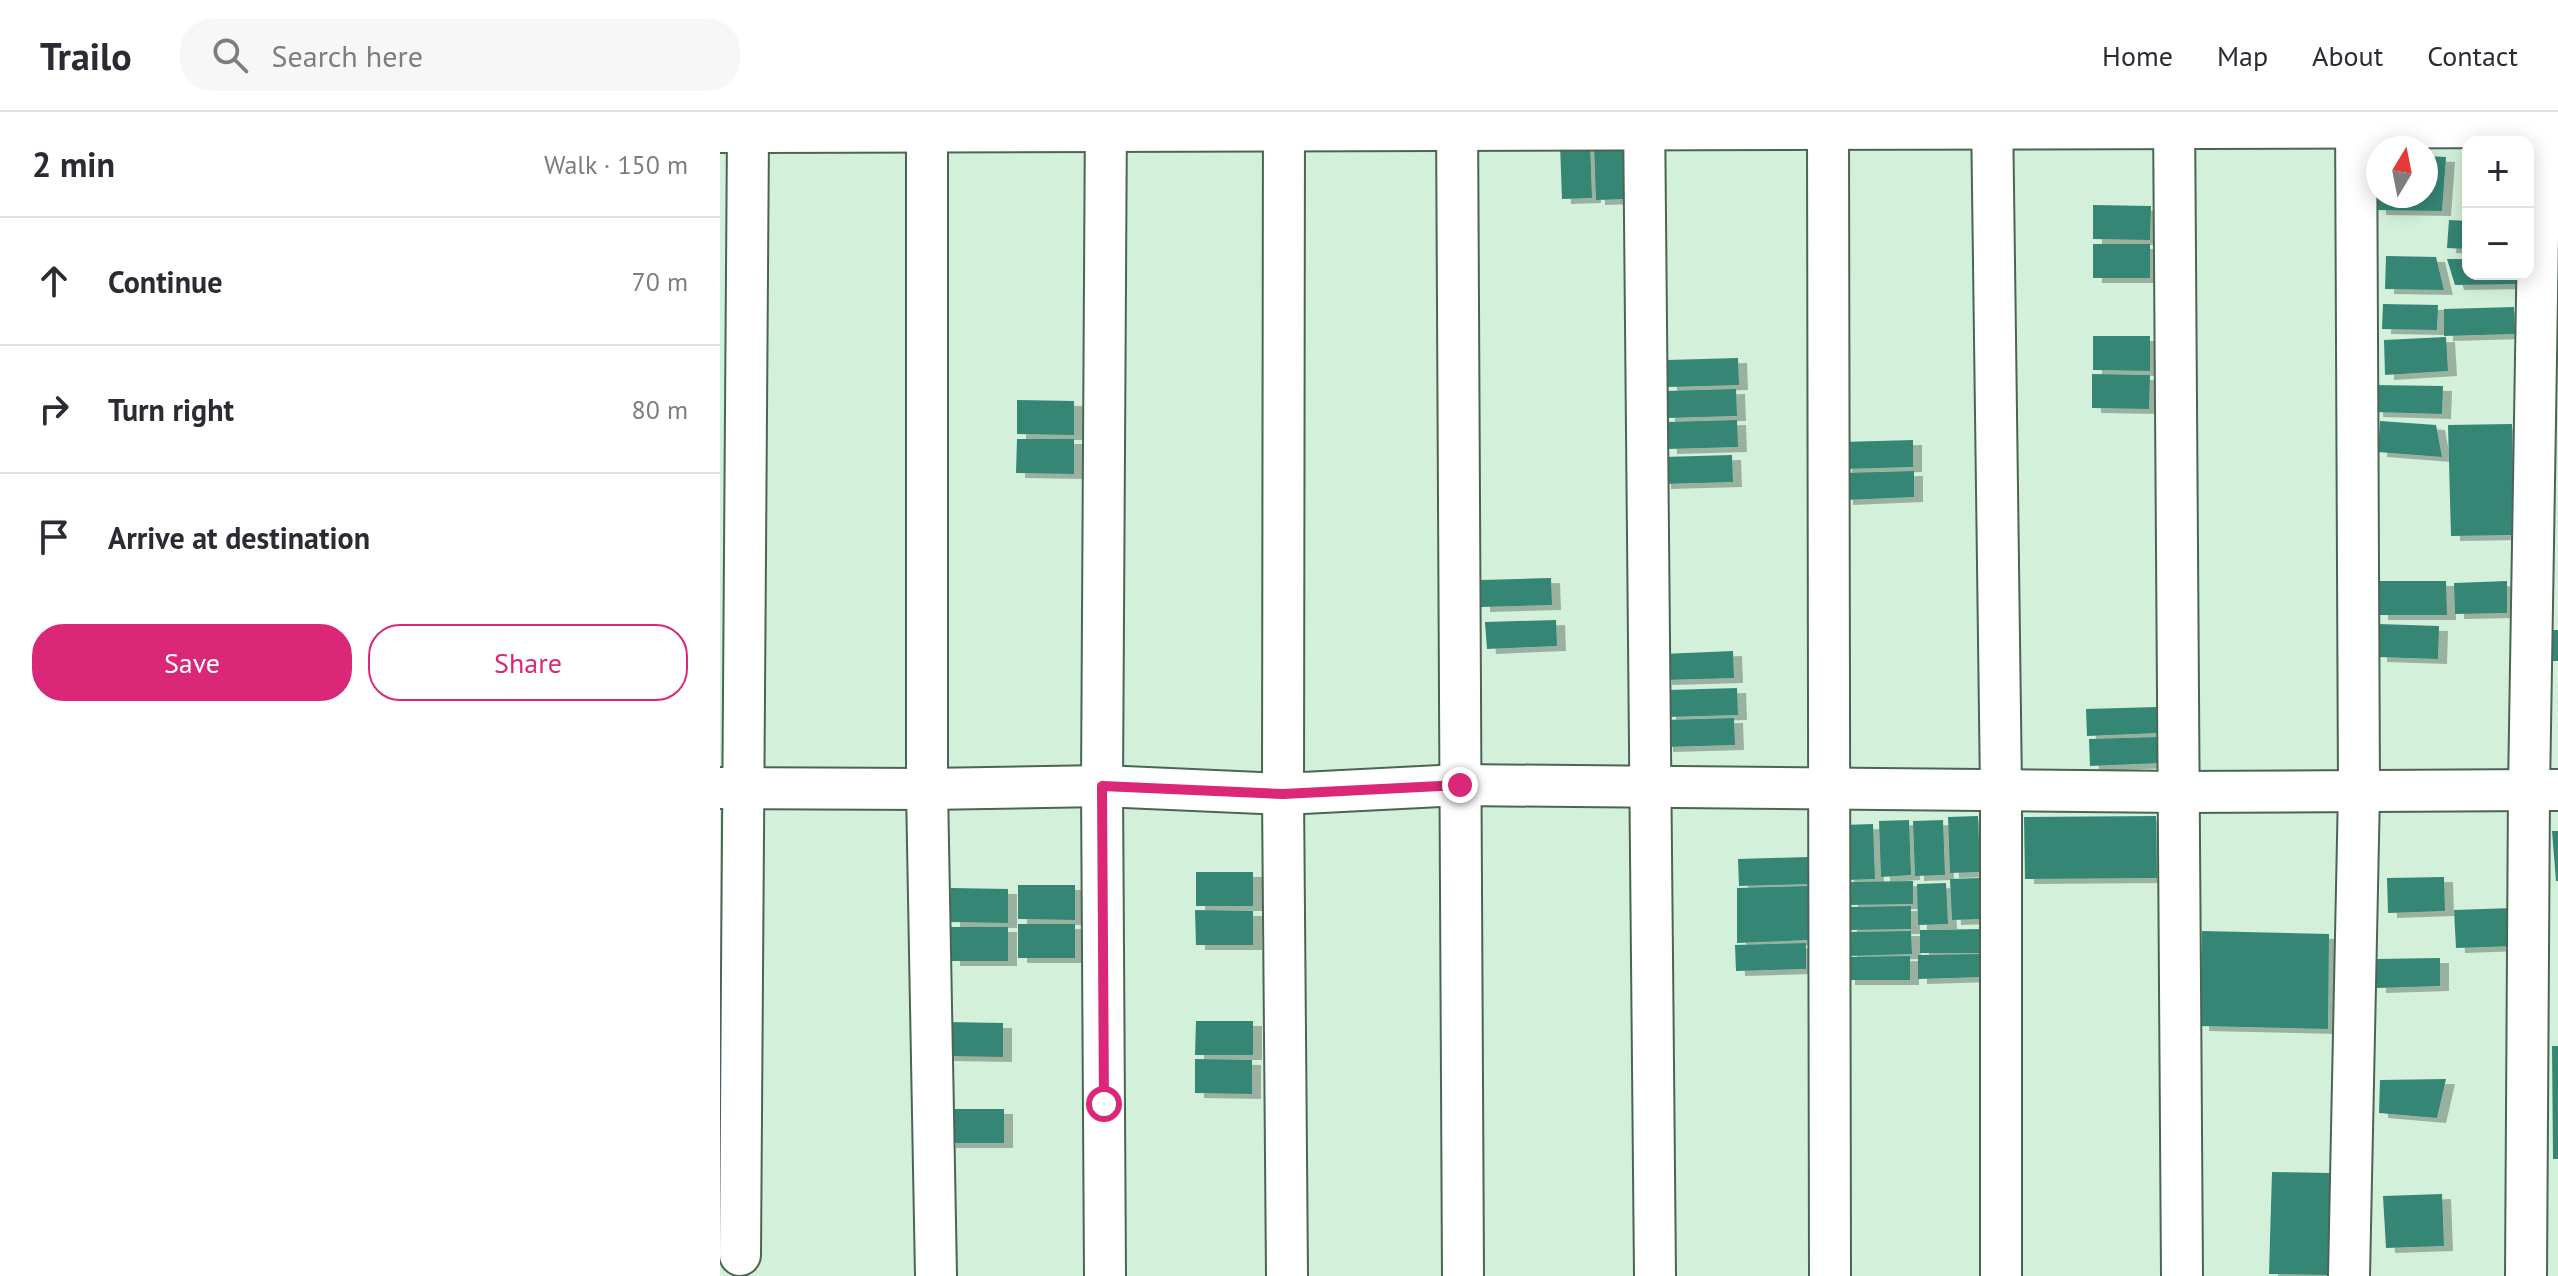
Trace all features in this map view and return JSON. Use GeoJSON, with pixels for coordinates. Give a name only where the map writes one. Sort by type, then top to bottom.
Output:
{"type":"FeatureCollection","features":[{"type":"Feature","properties":{"kind":"street"},"geometry":{"type":"LineString","coordinates":[[1457,120],[1463,1276]]}},
{"type":"Feature","properties":{"kind":"street"},"geometry":{"type":"LineString","coordinates":[[1644,120],[1655,1276]]}},
{"type":"Feature","properties":{"kind":"street"},"geometry":{"type":"LineString","coordinates":[[740,1255],[732,788],[738,125],[1644,120],[1828,128],[1992,120],[2546,122],[2544,790],[2526,1276]]}},
{"type":"Feature","properties":{"kind":"street"},"geometry":{"type":"LineString","coordinates":[[1992,120],[2001,790],[2001,1276]]}},
{"type":"Feature","properties":{"kind":"street"},"geometry":{"type":"LineString","coordinates":[[2174,120],[2182,1276]]}},
{"type":"Feature","properties":{"kind":"street"},"geometry":{"type":"LineString","coordinates":[[2349,1276],[2359,791],[2356,120]]}},
{"type":"Feature","properties":{"kind":"street"},"geometry":{"type":"LineString","coordinates":[[1105,1276],[1102,786],[1106,121]]}},
{"type":"Feature","properties":{"kind":"street"},"geometry":{"type":"LineString","coordinates":[[1284,121],[1283,794],[1287,1276]]}},
{"type":"Feature","properties":{"kind":"street"},"geometry":{"type":"LineString","coordinates":[[928,122],[927,789],[936,1276]]}},
{"type":"Feature","properties":{"kind":"street"},"geometry":{"type":"LineString","coordinates":[[1828,128],[1830,1276]]}},
{"type":"Feature","properties":{"kind":"street"},"geometry":{"type":"LineString","coordinates":[[732,788],[1102,786],[1283,794],[1460,785],[2179,792],[2544,790]]}},
{"type":"Feature","properties":{"kind":"building"},"geometry":{"type":"Polygon","coordinates":[[[1590,142],[1592,198],[1562,199],[1560,144],[1590,142]]]}},
{"type":"Feature","properties":{"kind":"building"},"geometry":{"type":"Polygon","coordinates":[[[1624,143],[1626,199],[1596,200],[1594,145],[1624,143]]]}},
{"type":"Feature","properties":{"kind":"building"},"geometry":{"type":"Polygon","coordinates":[[[2438,157],[2446,157],[2442,211],[2377,210],[2438,208],[2438,157]]]}},
{"type":"Feature","properties":{"kind":"building"},"geometry":{"type":"Polygon","coordinates":[[[2093,205],[2151,206],[2150,240],[2093,239],[2093,205]]]}},
{"type":"Feature","properties":{"kind":"building"},"geometry":{"type":"Polygon","coordinates":[[[2449,220],[2462,221],[2462,249],[2447,248],[2449,220]]]}},
{"type":"Feature","properties":{"kind":"building"},"geometry":{"type":"Polygon","coordinates":[[[2093,244],[2150,244],[2150,278],[2093,278],[2093,244]]]}},
{"type":"Feature","properties":{"kind":"building"},"geometry":{"type":"Polygon","coordinates":[[[2386,256],[2436,257],[2444,290],[2385,289],[2386,256]]]}},
{"type":"Feature","properties":{"kind":"building"},"geometry":{"type":"Polygon","coordinates":[[[2447,259],[2462,259],[2462,280],[2519,280],[2519,284],[2455,285],[2447,259]]]}},
{"type":"Feature","properties":{"kind":"building"},"geometry":{"type":"Polygon","coordinates":[[[2383,304],[2438,305],[2437,330],[2382,329],[2383,304]]]}},
{"type":"Feature","properties":{"kind":"building"},"geometry":{"type":"Polygon","coordinates":[[[2514,307],[2515,334],[2444,336],[2444,309],[2514,307]]]}},
{"type":"Feature","properties":{"kind":"building"},"geometry":{"type":"Polygon","coordinates":[[[2093,336],[2150,336],[2150,371],[2093,370],[2093,336]]]}},
{"type":"Feature","properties":{"kind":"building"},"geometry":{"type":"Polygon","coordinates":[[[2446,337],[2448,371],[2385,375],[2384,340],[2446,337]]]}},
{"type":"Feature","properties":{"kind":"building"},"geometry":{"type":"Polygon","coordinates":[[[1738,358],[1739,385],[1668,387],[1667,360],[1738,358]]]}},
{"type":"Feature","properties":{"kind":"building"},"geometry":{"type":"Polygon","coordinates":[[[2092,374],[2150,375],[2149,409],[2092,408],[2092,374]]]}},
{"type":"Feature","properties":{"kind":"building"},"geometry":{"type":"Polygon","coordinates":[[[2375,385],[2443,386],[2442,414],[2374,412],[2375,385]]]}},
{"type":"Feature","properties":{"kind":"building"},"geometry":{"type":"Polygon","coordinates":[[[1736,389],[1737,416],[1666,418],[1665,391],[1736,389]]]}},
{"type":"Feature","properties":{"kind":"building"},"geometry":{"type":"Polygon","coordinates":[[[1017,400],[1074,401],[1074,435],[1017,434],[1017,400]]]}},
{"type":"Feature","properties":{"kind":"building"},"geometry":{"type":"Polygon","coordinates":[[[1737,420],[1738,447],[1668,449],[1667,422],[1737,420]]]}},
{"type":"Feature","properties":{"kind":"building"},"geometry":{"type":"Polygon","coordinates":[[[2380,421],[2436,425],[2442,457],[2378,452],[2380,421]]]}},
{"type":"Feature","properties":{"kind":"building"},"geometry":{"type":"Polygon","coordinates":[[[2512,424],[2514,535],[2451,536],[2448,425],[2512,424]]]}},
{"type":"Feature","properties":{"kind":"building"},"geometry":{"type":"Polygon","coordinates":[[[1017,439],[1074,439],[1074,474],[1016,473],[1017,439]]]}},
{"type":"Feature","properties":{"kind":"building"},"geometry":{"type":"Polygon","coordinates":[[[1913,440],[1913,467],[1843,469],[1842,442],[1913,440]]]}},
{"type":"Feature","properties":{"kind":"building"},"geometry":{"type":"Polygon","coordinates":[[[1732,455],[1733,482],[1662,484],[1662,457],[1732,455]]]}},
{"type":"Feature","properties":{"kind":"building"},"geometry":{"type":"Polygon","coordinates":[[[1914,471],[1914,497],[1844,500],[1843,473],[1914,471]]]}},
{"type":"Feature","properties":{"kind":"building"},"geometry":{"type":"Polygon","coordinates":[[[1551,578],[1552,605],[1481,607],[1481,580],[1551,578]]]}},
{"type":"Feature","properties":{"kind":"building"},"geometry":{"type":"Polygon","coordinates":[[[2379,581],[2446,581],[2447,615],[2379,615],[2379,581]]]}},
{"type":"Feature","properties":{"kind":"building"},"geometry":{"type":"Polygon","coordinates":[[[2507,581],[2507,613],[2455,614],[2454,583],[2507,581]]]}},
{"type":"Feature","properties":{"kind":"building"},"geometry":{"type":"Polygon","coordinates":[[[1556,620],[1557,646],[1487,649],[1485,622],[1556,620]]]}},
{"type":"Feature","properties":{"kind":"building"},"geometry":{"type":"Polygon","coordinates":[[[2378,624],[2439,626],[2438,659],[2378,657],[2378,624]]]}},
{"type":"Feature","properties":{"kind":"building"},"geometry":{"type":"Polygon","coordinates":[[[2551,630],[2558,630],[2558,661],[2552,661],[2551,630]]]}},
{"type":"Feature","properties":{"kind":"building"},"geometry":{"type":"Polygon","coordinates":[[[1733,651],[1734,678],[1663,680],[1662,654],[1733,651]]]}},
{"type":"Feature","properties":{"kind":"building"},"geometry":{"type":"Polygon","coordinates":[[[1737,688],[1738,715],[1667,717],[1667,690],[1737,688]]]}},
{"type":"Feature","properties":{"kind":"building"},"geometry":{"type":"Polygon","coordinates":[[[2157,707],[2158,733],[2087,736],[2086,709],[2157,707]]]}},
{"type":"Feature","properties":{"kind":"building"},"geometry":{"type":"Polygon","coordinates":[[[1734,718],[1735,745],[1664,747],[1664,720],[1734,718]]]}},
{"type":"Feature","properties":{"kind":"building"},"geometry":{"type":"Polygon","coordinates":[[[2159,737],[2161,763],[2090,766],[2089,739],[2159,737]]]}},
{"type":"Feature","properties":{"kind":"building"},"geometry":{"type":"Polygon","coordinates":[[[1978,816],[1980,872],[1950,873],[1948,817],[1978,816]]]}},
{"type":"Feature","properties":{"kind":"building"},"geometry":{"type":"Polygon","coordinates":[[[2156,816],[2157,878],[2025,879],[2024,817],[2156,816]]]}},
{"type":"Feature","properties":{"kind":"building"},"geometry":{"type":"Polygon","coordinates":[[[1909,820],[1911,875],[1881,877],[1879,821],[1909,820]]]}},
{"type":"Feature","properties":{"kind":"building"},"geometry":{"type":"Polygon","coordinates":[[[1943,820],[1945,875],[1915,876],[1913,821],[1943,820]]]}},
{"type":"Feature","properties":{"kind":"building"},"geometry":{"type":"Polygon","coordinates":[[[1873,824],[1875,879],[1845,880],[1843,825],[1873,824]]]}},
{"type":"Feature","properties":{"kind":"building"},"geometry":{"type":"Polygon","coordinates":[[[2552,831],[2558,831],[2558,881],[2556,881],[2552,831]]]}},
{"type":"Feature","properties":{"kind":"building"},"geometry":{"type":"Polygon","coordinates":[[[1808,857],[1810,884],[1739,886],[1738,859],[1808,857]]]}},
{"type":"Feature","properties":{"kind":"building"},"geometry":{"type":"Polygon","coordinates":[[[1196,872],[1253,872],[1253,906],[1196,906],[1196,872]]]}},
{"type":"Feature","properties":{"kind":"building"},"geometry":{"type":"Polygon","coordinates":[[[2444,877],[2445,911],[2388,913],[2387,878],[2444,877]]]}},
{"type":"Feature","properties":{"kind":"building"},"geometry":{"type":"Polygon","coordinates":[[[1979,878],[1981,919],[1952,920],[1950,879],[1979,878]]]}},
{"type":"Feature","properties":{"kind":"building"},"geometry":{"type":"Polygon","coordinates":[[[1913,881],[1913,904],[1849,905],[1849,882],[1913,881]]]}},
{"type":"Feature","properties":{"kind":"building"},"geometry":{"type":"Polygon","coordinates":[[[1946,883],[1948,924],[1918,925],[1917,884],[1946,883]]]}},
{"type":"Feature","properties":{"kind":"building"},"geometry":{"type":"Polygon","coordinates":[[[1018,885],[1075,885],[1075,920],[1018,919],[1018,885]]]}},
{"type":"Feature","properties":{"kind":"building"},"geometry":{"type":"Polygon","coordinates":[[[1808,886],[1808,940],[1737,943],[1737,888],[1808,886]]]}},
{"type":"Feature","properties":{"kind":"building"},"geometry":{"type":"Polygon","coordinates":[[[951,888],[1008,889],[1008,923],[951,922],[951,888]]]}},
{"type":"Feature","properties":{"kind":"building"},"geometry":{"type":"Polygon","coordinates":[[[1911,906],[1911,929],[1848,930],[1847,907],[1911,906]]]}},
{"type":"Feature","properties":{"kind":"building"},"geometry":{"type":"Polygon","coordinates":[[[2513,908],[2515,946],[2456,948],[2454,910],[2513,908]]]}},
{"type":"Feature","properties":{"kind":"building"},"geometry":{"type":"Polygon","coordinates":[[[1195,910],[1253,911],[1253,945],[1196,945],[1195,910]]]}},
{"type":"Feature","properties":{"kind":"building"},"geometry":{"type":"Polygon","coordinates":[[[1018,924],[1075,924],[1075,958],[1018,958],[1018,924]]]}},
{"type":"Feature","properties":{"kind":"building"},"geometry":{"type":"Polygon","coordinates":[[[951,927],[1008,927],[1008,961],[951,961],[951,927]]]}},
{"type":"Feature","properties":{"kind":"building"},"geometry":{"type":"Polygon","coordinates":[[[1983,929],[1984,953],[1920,953],[1920,930],[1983,929]]]}},
{"type":"Feature","properties":{"kind":"building"},"geometry":{"type":"Polygon","coordinates":[[[1911,931],[1912,954],[1848,956],[1848,932],[1911,931]]]}},
{"type":"Feature","properties":{"kind":"building"},"geometry":{"type":"Polygon","coordinates":[[[2202,931],[2329,934],[2328,1029],[2200,1026],[2202,931]]]}},
{"type":"Feature","properties":{"kind":"building"},"geometry":{"type":"Polygon","coordinates":[[[1806,943],[1806,969],[1736,971],[1735,945],[1806,943]]]}},
{"type":"Feature","properties":{"kind":"building"},"geometry":{"type":"Polygon","coordinates":[[[1982,954],[1982,977],[1918,979],[1918,955],[1982,954]]]}},
{"type":"Feature","properties":{"kind":"building"},"geometry":{"type":"Polygon","coordinates":[[[1910,956],[1910,980],[1846,980],[1846,957],[1910,956]]]}},
{"type":"Feature","properties":{"kind":"building"},"geometry":{"type":"Polygon","coordinates":[[[2440,958],[2440,986],[2377,988],[2376,959],[2440,958]]]}},
{"type":"Feature","properties":{"kind":"building"},"geometry":{"type":"Polygon","coordinates":[[[1196,1021],[1253,1021],[1253,1055],[1195,1055],[1196,1021]]]}},
{"type":"Feature","properties":{"kind":"building"},"geometry":{"type":"Polygon","coordinates":[[[945,1022],[1003,1023],[1003,1057],[945,1056],[945,1022]]]}},
{"type":"Feature","properties":{"kind":"building"},"geometry":{"type":"Polygon","coordinates":[[[2552,1046],[2558,1046],[2558,1159],[2553,1159],[2552,1046]]]}},
{"type":"Feature","properties":{"kind":"building"},"geometry":{"type":"Polygon","coordinates":[[[1195,1059],[1252,1060],[1252,1094],[1195,1093],[1195,1059]]]}},
{"type":"Feature","properties":{"kind":"building"},"geometry":{"type":"Polygon","coordinates":[[[2446,1079],[2437,1118],[2379,1113],[2380,1080],[2446,1079]]]}},
{"type":"Feature","properties":{"kind":"building"},"geometry":{"type":"Polygon","coordinates":[[[947,1109],[1004,1109],[1004,1143],[947,1143],[947,1109]]]}},
{"type":"Feature","properties":{"kind":"building"},"geometry":{"type":"Polygon","coordinates":[[[2272,1172],[2331,1173],[2328,1275],[2269,1274],[2272,1172]]]}},
{"type":"Feature","properties":{"kind":"building"},"geometry":{"type":"Polygon","coordinates":[[[2442,1194],[2444,1246],[2386,1248],[2383,1196],[2442,1194]]]}},
{"type":"Feature","properties":{"kind":"route"},"geometry":{"type":"LineString","coordinates":[[1104,1104],[1102,786],[1283,794],[1460,785]]}}]}
